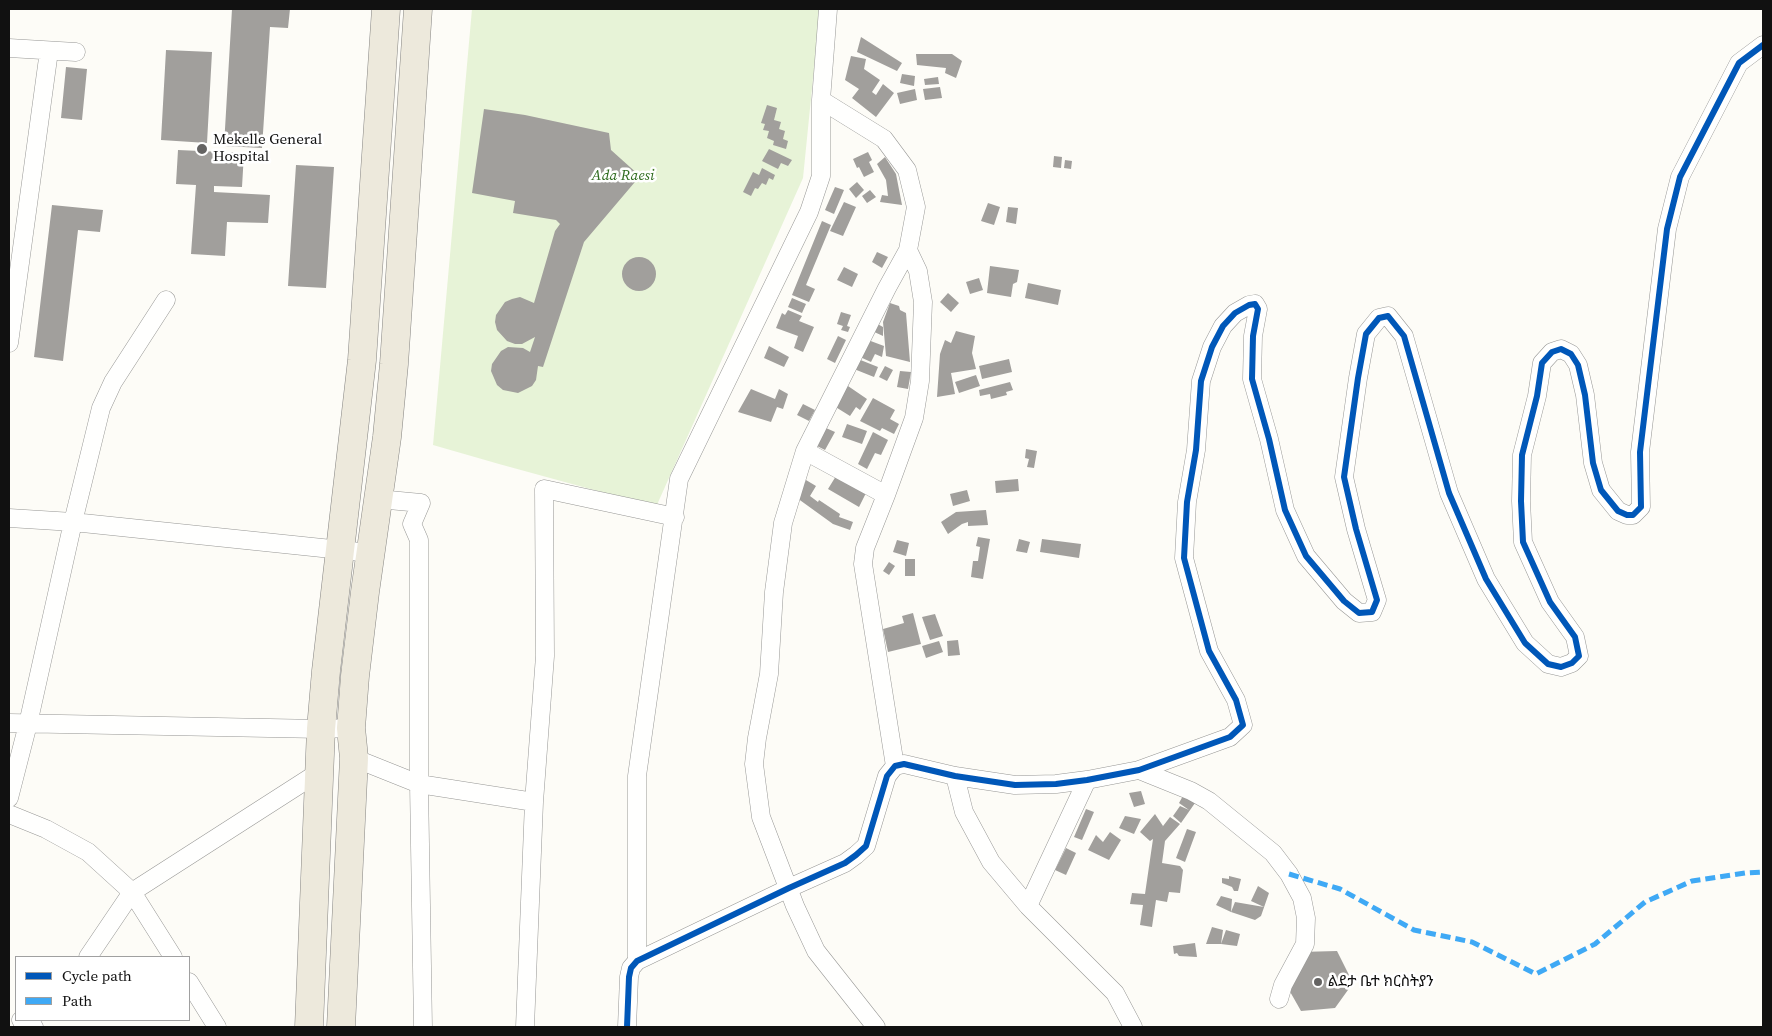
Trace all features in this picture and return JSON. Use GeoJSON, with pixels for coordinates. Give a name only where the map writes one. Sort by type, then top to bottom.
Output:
{"type":"FeatureCollection","features":[{"type":"Feature","properties":{"kind":"main road"},"geometry":{"type":"LineString","coordinates":[[309,1027],[321,730],[362,360],[386,9]]}},
{"type":"Feature","properties":{"kind":"main road"},"geometry":{"type":"LineString","coordinates":[[341,1027],[354,758],[351,728],[355,676],[387,437],[394,364],[418,9]]}},
{"type":"Feature","properties":{"kind":"main road"},"geometry":{"type":"LineString","coordinates":[[353,433],[387,437]]}},
{"type":"Feature","properties":{"kind":"street"},"geometry":{"type":"LineString","coordinates":[[637,961],[637,776],[679,479],[809,212],[821,176],[821,100],[828,9]]}},
{"type":"Feature","properties":{"kind":"street"},"geometry":{"type":"LineString","coordinates":[[627,1027],[629,977],[631,968],[637,961],[845,863],[856,855],[866,846],[887,776],[895,766],[904,764],[955,776],[1015,785],[1056,784],[1140,770],[1230,737],[1243,725],[1236,700],[1209,651],[1184,558],[1187,502],[1196,450],[1201,381],[1212,348],[1223,326],[1235,312],[1249,305],[1255,304],[1258,309],[1253,336],[1252,379],[1269,439],[1285,510],[1306,556],[1344,601],[1359,613],[1372,612],[1377,600],[1356,529],[1344,477],[1366,334],[1379,318],[1388,316],[1404,336],[1449,493],[1486,579],[1525,643],[1548,664],[1561,667],[1572,663],[1578,656],[1575,637],[1550,602],[1523,542],[1521,501],[1522,456],[1537,396],[1542,363],[1552,352],[1561,349],[1571,354],[1578,365],[1585,395],[1593,463],[1601,490],[1618,511],[1627,515],[1634,515],[1641,507],[1640,452],[1667,229],[1680,177],[1739,63],[1763,45]]}},
{"type":"Feature","properties":{"kind":"street"},"geometry":{"type":"LineString","coordinates":[[9,48],[76,52]]}},
{"type":"Feature","properties":{"kind":"street"},"geometry":{"type":"LineString","coordinates":[[9,343],[49,51]]}},
{"type":"Feature","properties":{"kind":"street"},"geometry":{"type":"LineString","coordinates":[[821,100],[884,139],[906,170],[916,207],[908,250],[805,451],[783,523],[774,592],[769,674],[754,764],[761,817],[795,906],[816,951],[876,1027]]}},
{"type":"Feature","properties":{"kind":"street"},"geometry":{"type":"LineString","coordinates":[[895,766],[864,564],[865,548],[914,418],[920,381],[923,302],[918,271],[908,250]]}},
{"type":"Feature","properties":{"kind":"street"},"geometry":{"type":"LineString","coordinates":[[9,798],[28,724],[73,522],[101,408],[114,382],[166,300]]}},
{"type":"Feature","properties":{"kind":"street"},"geometry":{"type":"LineString","coordinates":[[805,451],[886,495]]}},
{"type":"Feature","properties":{"kind":"street"},"geometry":{"type":"LineString","coordinates":[[525,1027],[534,802],[545,656],[544,488],[675,517]]}},
{"type":"Feature","properties":{"kind":"street"},"geometry":{"type":"LineString","coordinates":[[378,499],[421,503],[412,524],[419,540],[419,784],[423,1027]]}},
{"type":"Feature","properties":{"kind":"street"},"geometry":{"type":"LineString","coordinates":[[9,518],[73,522],[370,553]]}},
{"type":"Feature","properties":{"kind":"street"},"geometry":{"type":"LineString","coordinates":[[9,723],[321,730],[351,728]]}},
{"type":"Feature","properties":{"kind":"street"},"geometry":{"type":"LineString","coordinates":[[354,758],[419,784],[534,802]]}},
{"type":"Feature","properties":{"kind":"street"},"geometry":{"type":"LineString","coordinates":[[1140,770],[1191,790],[1209,801],[1273,853],[1289,874],[1302,898],[1306,918],[1305,944],[1283,985],[1279,999]]}},
{"type":"Feature","properties":{"kind":"street"},"geometry":{"type":"LineString","coordinates":[[89,956],[132,892],[319,772]]}},
{"type":"Feature","properties":{"kind":"street"},"geometry":{"type":"LineString","coordinates":[[955,776],[964,812],[992,862],[1028,906],[1115,993],[1133,1027]]}},
{"type":"Feature","properties":{"kind":"street"},"geometry":{"type":"LineString","coordinates":[[1028,906],[1087,780]]}},
{"type":"Feature","properties":{"kind":"street"},"geometry":{"type":"LineString","coordinates":[[9,814],[46,829],[88,852],[132,892],[172,956]]}},
{"type":"Feature","properties":{"kind":"street"},"geometry":{"type":"LineString","coordinates":[[190,984],[217,1027]]}},
{"type":"Feature","properties":{"kind":"street"},"geometry":{"type":"LineString","coordinates":[[23,1021],[34,1027]]}},
{"type":"Feature","properties":{"kind":"green space","name":"Ada Raesi"},"geometry":{"type":"Polygon","coordinates":[[[472,9],[820,9],[803,178],[656,507],[433,445],[472,9]]]}},
{"type":"Feature","properties":{"kind":"building"},"geometry":{"type":"Polygon","coordinates":[[[232,9],[290,9],[288,28],[270,27],[262,148],[224,146],[232,9]]]}},
{"type":"Feature","properties":{"kind":"building"},"geometry":{"type":"Polygon","coordinates":[[[861,37],[902,63],[897,71],[857,52],[861,37]]]}},
{"type":"Feature","properties":{"kind":"building"},"geometry":{"type":"Polygon","coordinates":[[[166,50],[212,52],[207,143],[161,140],[166,50]]]}},
{"type":"Feature","properties":{"kind":"building"},"geometry":{"type":"Polygon","coordinates":[[[916,54],[952,54],[962,61],[956,78],[945,73],[946,68],[917,65],[916,54]]]}},
{"type":"Feature","properties":{"kind":"building"},"geometry":{"type":"Polygon","coordinates":[[[851,56],[866,59],[864,69],[880,80],[872,92],[876,95],[883,84],[894,93],[876,117],[852,98],[859,89],[845,80],[851,56]]]}},
{"type":"Feature","properties":{"kind":"building"},"geometry":{"type":"Polygon","coordinates":[[[66,67],[87,69],[82,120],[61,118],[66,67]]]}},
{"type":"Feature","properties":{"kind":"building"},"geometry":{"type":"Polygon","coordinates":[[[902,74],[915,76],[914,86],[900,83],[902,74]]]}},
{"type":"Feature","properties":{"kind":"building"},"geometry":{"type":"Polygon","coordinates":[[[938,77],[939,84],[925,85],[924,79],[938,77]]]}},
{"type":"Feature","properties":{"kind":"building"},"geometry":{"type":"Polygon","coordinates":[[[940,87],[942,98],[925,100],[923,89],[940,87]]]}},
{"type":"Feature","properties":{"kind":"building"},"geometry":{"type":"Polygon","coordinates":[[[915,89],[917,100],[900,104],[897,93],[915,89]]]}},
{"type":"Feature","properties":{"kind":"building"},"geometry":{"type":"Polygon","coordinates":[[[767,105],[777,108],[774,120],[781,122],[779,129],[785,131],[783,139],[788,141],[786,149],[773,145],[774,141],[767,138],[769,131],[763,130],[765,124],[761,123],[767,105]]]}},
{"type":"Feature","properties":{"kind":"building"},"geometry":{"type":"Polygon","coordinates":[[[484,109],[525,115],[609,133],[611,150],[640,176],[584,242],[543,367],[538,366],[536,380],[532,386],[518,393],[503,390],[497,385],[491,371],[492,364],[501,351],[508,347],[523,348],[530,352],[535,337],[522,344],[507,341],[497,330],[496,315],[505,302],[512,299],[520,297],[534,303],[555,231],[560,224],[556,220],[513,213],[515,201],[472,193],[484,109]]]}},
{"type":"Feature","properties":{"kind":"building"},"geometry":{"type":"Polygon","coordinates":[[[769,149],[792,160],[788,166],[781,163],[778,169],[762,161],[769,149]]]}},
{"type":"Feature","properties":{"kind":"building"},"geometry":{"type":"Polygon","coordinates":[[[178,150],[244,153],[242,187],[214,186],[214,192],[270,195],[268,223],[227,222],[225,256],[191,254],[196,185],[176,184],[178,150]]]}},
{"type":"Feature","properties":{"kind":"building"},"geometry":{"type":"Polygon","coordinates":[[[868,152],[872,160],[869,162],[874,172],[864,177],[853,159],[868,152]]]}},
{"type":"Feature","properties":{"kind":"building"},"geometry":{"type":"Polygon","coordinates":[[[1054,156],[1062,157],[1061,168],[1053,167],[1054,156]]]}},
{"type":"Feature","properties":{"kind":"building"},"geometry":{"type":"Polygon","coordinates":[[[885,157],[896,174],[902,205],[880,202],[882,195],[888,196],[886,180],[877,164],[885,157]]]}},
{"type":"Feature","properties":{"kind":"building"},"geometry":{"type":"Polygon","coordinates":[[[1065,160],[1072,161],[1071,169],[1064,168],[1065,160]]]}},
{"type":"Feature","properties":{"kind":"building"},"geometry":{"type":"Polygon","coordinates":[[[296,165],[334,167],[326,288],[288,286],[296,165]]]}},
{"type":"Feature","properties":{"kind":"building"},"geometry":{"type":"Polygon","coordinates":[[[762,168],[775,175],[773,180],[769,178],[766,185],[762,183],[758,189],[755,188],[751,196],[743,192],[753,172],[759,175],[762,168]]]}},
{"type":"Feature","properties":{"kind":"building"},"geometry":{"type":"Polygon","coordinates":[[[857,182],[864,190],[856,198],[849,189],[857,182]]]}},
{"type":"Feature","properties":{"kind":"building"},"geometry":{"type":"Polygon","coordinates":[[[835,187],[844,190],[834,214],[825,210],[835,187]]]}},
{"type":"Feature","properties":{"kind":"building"},"geometry":{"type":"Polygon","coordinates":[[[870,190],[876,197],[867,203],[862,196],[870,190]]]}},
{"type":"Feature","properties":{"kind":"building"},"geometry":{"type":"Polygon","coordinates":[[[844,202],[856,207],[843,236],[830,231],[844,202]]]}},
{"type":"Feature","properties":{"kind":"building"},"geometry":{"type":"Polygon","coordinates":[[[988,203],[1000,207],[994,225],[981,221],[988,203]]]}},
{"type":"Feature","properties":{"kind":"building"},"geometry":{"type":"Polygon","coordinates":[[[52,205],[103,210],[100,232],[78,230],[63,361],[34,357],[52,205]]]}},
{"type":"Feature","properties":{"kind":"building"},"geometry":{"type":"Polygon","coordinates":[[[1008,207],[1018,208],[1016,224],[1006,222],[1008,207]]]}},
{"type":"Feature","properties":{"kind":"building"},"geometry":{"type":"Polygon","coordinates":[[[822,221],[831,225],[806,285],[815,289],[809,302],[792,295],[822,221]]]}},
{"type":"Feature","properties":{"kind":"building"},"geometry":{"type":"Polygon","coordinates":[[[877,252],[888,257],[882,268],[872,262],[877,252]]]}},
{"type":"Feature","properties":{"kind":"building"},"geometry":{"type":"Polygon","coordinates":[[[639,257],[651,262],[656,274],[651,286],[639,291],[627,286],[622,274],[627,262],[639,257]]]}},
{"type":"Feature","properties":{"kind":"building"},"geometry":{"type":"Polygon","coordinates":[[[990,266],[1019,270],[1017,282],[1013,284],[1011,297],[987,293],[990,266]]]}},
{"type":"Feature","properties":{"kind":"building"},"geometry":{"type":"Polygon","coordinates":[[[844,267],[858,274],[852,287],[837,280],[844,267]]]}},
{"type":"Feature","properties":{"kind":"building"},"geometry":{"type":"Polygon","coordinates":[[[979,278],[983,290],[970,294],[966,282],[979,278]]]}},
{"type":"Feature","properties":{"kind":"building"},"geometry":{"type":"Polygon","coordinates":[[[1028,283],[1061,290],[1058,305],[1025,298],[1028,283]]]}},
{"type":"Feature","properties":{"kind":"building"},"geometry":{"type":"Polygon","coordinates":[[[948,293],[959,303],[951,312],[940,302],[948,293]]]}},
{"type":"Feature","properties":{"kind":"building"},"geometry":{"type":"Polygon","coordinates":[[[792,298],[806,304],[802,313],[788,307],[792,298]]]}},
{"type":"Feature","properties":{"kind":"building"},"geometry":{"type":"Polygon","coordinates":[[[890,303],[899,306],[900,310],[906,313],[910,362],[886,356],[883,322],[890,303]]]}},
{"type":"Feature","properties":{"kind":"building"},"geometry":{"type":"Polygon","coordinates":[[[788,310],[802,316],[799,321],[814,327],[803,352],[794,348],[798,336],[776,328],[782,313],[785,315],[788,310]]]}},
{"type":"Feature","properties":{"kind":"building"},"geometry":{"type":"Polygon","coordinates":[[[841,312],[851,315],[847,326],[850,327],[848,332],[841,330],[843,326],[837,324],[841,312]]]}},
{"type":"Feature","properties":{"kind":"building"},"geometry":{"type":"Polygon","coordinates":[[[874,322],[883,327],[883,336],[870,330],[874,322]]]}},
{"type":"Feature","properties":{"kind":"building"},"geometry":{"type":"Polygon","coordinates":[[[956,331],[975,336],[972,353],[976,369],[951,373],[955,394],[937,397],[940,354],[945,340],[951,343],[956,331]]]}},
{"type":"Feature","properties":{"kind":"building"},"geometry":{"type":"Polygon","coordinates":[[[838,336],[846,340],[835,363],[827,359],[838,336]]]}},
{"type":"Feature","properties":{"kind":"building"},"geometry":{"type":"Polygon","coordinates":[[[868,340],[884,346],[882,357],[875,354],[871,362],[860,357],[868,340]]]}},
{"type":"Feature","properties":{"kind":"building"},"geometry":{"type":"Polygon","coordinates":[[[769,346],[789,357],[784,367],[764,358],[769,346]]]}},
{"type":"Feature","properties":{"kind":"building"},"geometry":{"type":"Polygon","coordinates":[[[858,359],[878,367],[874,377],[854,369],[858,359]]]}},
{"type":"Feature","properties":{"kind":"building"},"geometry":{"type":"Polygon","coordinates":[[[1009,359],[1012,372],[982,379],[979,366],[1009,359]]]}},
{"type":"Feature","properties":{"kind":"building"},"geometry":{"type":"Polygon","coordinates":[[[885,366],[893,370],[887,381],[879,377],[885,366]]]}},
{"type":"Feature","properties":{"kind":"building"},"geometry":{"type":"Polygon","coordinates":[[[900,371],[911,372],[908,389],[897,387],[900,371]]]}},
{"type":"Feature","properties":{"kind":"building"},"geometry":{"type":"Polygon","coordinates":[[[976,375],[980,386],[959,393],[955,382],[976,375]]]}},
{"type":"Feature","properties":{"kind":"building"},"geometry":{"type":"Polygon","coordinates":[[[1010,382],[1013,390],[1006,392],[1007,395],[991,399],[990,394],[980,396],[979,390],[1010,382]]]}},
{"type":"Feature","properties":{"kind":"building"},"geometry":{"type":"Polygon","coordinates":[[[848,386],[867,399],[860,410],[856,407],[850,416],[834,406],[848,386]]]}},
{"type":"Feature","properties":{"kind":"building"},"geometry":{"type":"Polygon","coordinates":[[[751,389],[775,399],[779,389],[788,394],[783,409],[777,407],[771,422],[738,412],[751,389]]]}},
{"type":"Feature","properties":{"kind":"building"},"geometry":{"type":"Polygon","coordinates":[[[873,398],[895,410],[890,419],[899,424],[894,434],[882,428],[880,431],[860,421],[873,398]]]}},
{"type":"Feature","properties":{"kind":"building"},"geometry":{"type":"Polygon","coordinates":[[[803,404],[815,410],[809,421],[797,415],[803,404]]]}},
{"type":"Feature","properties":{"kind":"building"},"geometry":{"type":"Polygon","coordinates":[[[847,424],[867,431],[862,444],[842,437],[847,424]]]}},
{"type":"Feature","properties":{"kind":"building"},"geometry":{"type":"Polygon","coordinates":[[[826,428],[835,432],[825,450],[817,446],[826,428]]]}},
{"type":"Feature","properties":{"kind":"building"},"geometry":{"type":"Polygon","coordinates":[[[873,432],[888,440],[881,455],[875,453],[867,469],[858,464],[873,432]]]}},
{"type":"Feature","properties":{"kind":"building"},"geometry":{"type":"Polygon","coordinates":[[[1026,449],[1037,451],[1034,468],[1027,467],[1029,459],[1025,458],[1026,449]]]}},
{"type":"Feature","properties":{"kind":"building"},"geometry":{"type":"Polygon","coordinates":[[[836,476],[866,493],[859,507],[828,489],[836,476]]]}},
{"type":"Feature","properties":{"kind":"building"},"geometry":{"type":"Polygon","coordinates":[[[1018,479],[1019,491],[996,493],[995,481],[1018,479]]]}},
{"type":"Feature","properties":{"kind":"building"},"geometry":{"type":"Polygon","coordinates":[[[806,480],[816,486],[810,496],[840,514],[839,517],[853,522],[850,530],[833,524],[797,498],[806,480]]]}},
{"type":"Feature","properties":{"kind":"building"},"geometry":{"type":"Polygon","coordinates":[[[967,490],[970,501],[953,506],[950,494],[967,490]]]}},
{"type":"Feature","properties":{"kind":"building"},"geometry":{"type":"Polygon","coordinates":[[[986,510],[988,525],[968,526],[968,522],[948,534],[941,522],[956,512],[986,510]]]}},
{"type":"Feature","properties":{"kind":"building"},"geometry":{"type":"Polygon","coordinates":[[[978,537],[990,539],[983,579],[971,577],[973,561],[978,561],[980,547],[976,546],[978,537]]]}},
{"type":"Feature","properties":{"kind":"building"},"geometry":{"type":"Polygon","coordinates":[[[1019,539],[1030,542],[1027,553],[1016,551],[1019,539]]]}},
{"type":"Feature","properties":{"kind":"building"},"geometry":{"type":"Polygon","coordinates":[[[1042,539],[1081,544],[1079,558],[1040,552],[1042,539]]]}},
{"type":"Feature","properties":{"kind":"building"},"geometry":{"type":"Polygon","coordinates":[[[897,540],[909,543],[906,556],[893,552],[897,540]]]}},
{"type":"Feature","properties":{"kind":"building"},"geometry":{"type":"Polygon","coordinates":[[[905,559],[915,559],[915,576],[905,576],[905,559]]]}},
{"type":"Feature","properties":{"kind":"building"},"geometry":{"type":"Polygon","coordinates":[[[889,562],[895,566],[889,575],[883,571],[889,562]]]}},
{"type":"Feature","properties":{"kind":"building"},"geometry":{"type":"Polygon","coordinates":[[[913,613],[921,644],[888,652],[883,629],[904,623],[902,616],[913,613]]]}},
{"type":"Feature","properties":{"kind":"building"},"geometry":{"type":"Polygon","coordinates":[[[935,614],[943,636],[930,640],[922,617],[935,614]]]}},
{"type":"Feature","properties":{"kind":"building"},"geometry":{"type":"Polygon","coordinates":[[[958,640],[960,655],[948,656],[947,641],[958,640]]]}},
{"type":"Feature","properties":{"kind":"building"},"geometry":{"type":"Polygon","coordinates":[[[939,641],[943,652],[926,658],[922,646],[939,641]]]}},
{"type":"Feature","properties":{"kind":"building"},"geometry":{"type":"Polygon","coordinates":[[[1141,791],[1145,804],[1134,807],[1129,793],[1141,791]]]}},
{"type":"Feature","properties":{"kind":"building"},"geometry":{"type":"Polygon","coordinates":[[[1184,794],[1195,803],[1181,823],[1173,816],[1180,806],[1189,810],[1179,803],[1184,794]]]}},
{"type":"Feature","properties":{"kind":"building"},"geometry":{"type":"Polygon","coordinates":[[[1086,809],[1094,812],[1082,840],[1074,837],[1086,809]]]}},
{"type":"Feature","properties":{"kind":"building"},"geometry":{"type":"Polygon","coordinates":[[[1155,814],[1163,826],[1160,830],[1170,817],[1180,824],[1165,841],[1162,863],[1180,866],[1183,870],[1180,893],[1169,892],[1167,902],[1156,900],[1152,927],[1140,925],[1143,905],[1130,904],[1132,893],[1145,894],[1153,839],[1150,841],[1140,832],[1155,814]]]}},
{"type":"Feature","properties":{"kind":"building"},"geometry":{"type":"Polygon","coordinates":[[[1125,816],[1141,819],[1134,834],[1119,828],[1125,816]]]}},
{"type":"Feature","properties":{"kind":"building"},"geometry":{"type":"Polygon","coordinates":[[[1187,829],[1196,832],[1185,862],[1176,858],[1187,829]]]}},
{"type":"Feature","properties":{"kind":"building"},"geometry":{"type":"Polygon","coordinates":[[[1110,832],[1121,840],[1109,860],[1088,850],[1096,835],[1103,842],[1110,832]]]}},
{"type":"Feature","properties":{"kind":"building"},"geometry":{"type":"Polygon","coordinates":[[[1066,848],[1076,853],[1066,875],[1055,870],[1066,848]]]}},
{"type":"Feature","properties":{"kind":"building"},"geometry":{"type":"Polygon","coordinates":[[[1229,876],[1241,879],[1238,891],[1234,891],[1232,887],[1222,883],[1222,878],[1229,879],[1229,876]]]}},
{"type":"Feature","properties":{"kind":"building"},"geometry":{"type":"Polygon","coordinates":[[[1258,886],[1269,893],[1261,916],[1255,920],[1231,912],[1235,902],[1264,907],[1251,901],[1258,886]]]}},
{"type":"Feature","properties":{"kind":"building"},"geometry":{"type":"Polygon","coordinates":[[[1221,896],[1232,899],[1231,912],[1216,905],[1221,896]]]}},
{"type":"Feature","properties":{"kind":"building"},"geometry":{"type":"Polygon","coordinates":[[[1212,927],[1223,930],[1221,944],[1206,944],[1212,927]]]}},
{"type":"Feature","properties":{"kind":"building"},"geometry":{"type":"Polygon","coordinates":[[[1226,930],[1240,934],[1237,946],[1221,944],[1226,930]]]}},
{"type":"Feature","properties":{"kind":"building"},"geometry":{"type":"Polygon","coordinates":[[[1195,943],[1197,957],[1174,954],[1173,946],[1195,943]]]}},
{"type":"Feature","properties":{"kind":"building","name":"ልደታ ቤተ ክርስትያን"},"geometry":{"type":"Polygon","coordinates":[[[1337,951],[1353,983],[1335,1008],[1301,1011],[1284,981],[1300,952],[1337,951]]]}},
{"type":"Feature","properties":{"kind":"marked path"},"geometry":{"type":"LineString","coordinates":[[1289,874],[1340,889],[1414,930],[1472,942],[1536,974],[1595,944],[1645,902],[1692,881],[1763,872]]}},
{"type":"Feature","properties":{"kind":"cycle path"},"geometry":{"type":"LineString","coordinates":[[627,1027],[629,977],[631,968],[637,961],[845,863],[856,855],[866,846],[887,776],[895,766],[904,764],[955,776],[1015,785],[1056,784],[1139,770],[1230,737],[1243,725],[1236,700],[1209,651],[1184,558],[1187,502],[1196,450],[1201,381],[1212,347],[1223,326],[1235,313],[1249,305],[1255,304],[1258,309],[1253,336],[1252,379],[1269,439],[1285,510],[1306,556],[1344,601],[1359,613],[1372,612],[1377,600],[1356,529],[1344,477],[1366,334],[1379,318],[1388,316],[1404,336],[1449,493],[1486,579],[1525,643],[1548,664],[1561,667],[1572,663],[1579,656],[1575,637],[1550,602],[1523,542],[1521,501],[1522,455],[1537,396],[1542,363],[1552,352],[1561,349],[1571,354],[1578,365],[1585,395],[1593,463],[1601,490],[1618,511],[1627,515],[1633,515],[1641,507],[1640,452],[1667,229],[1680,177],[1739,63],[1763,45]]}},
{"type":"Feature","properties":{"kind":"place","name":"Mekelle General Hospital"},"geometry":{"type":"Point","coordinates":[202,149]}},
{"type":"Feature","properties":{"kind":"place","name":"ልደታ ቤተ ክርስትያን"},"geometry":{"type":"Point","coordinates":[1318,982]}}]}
